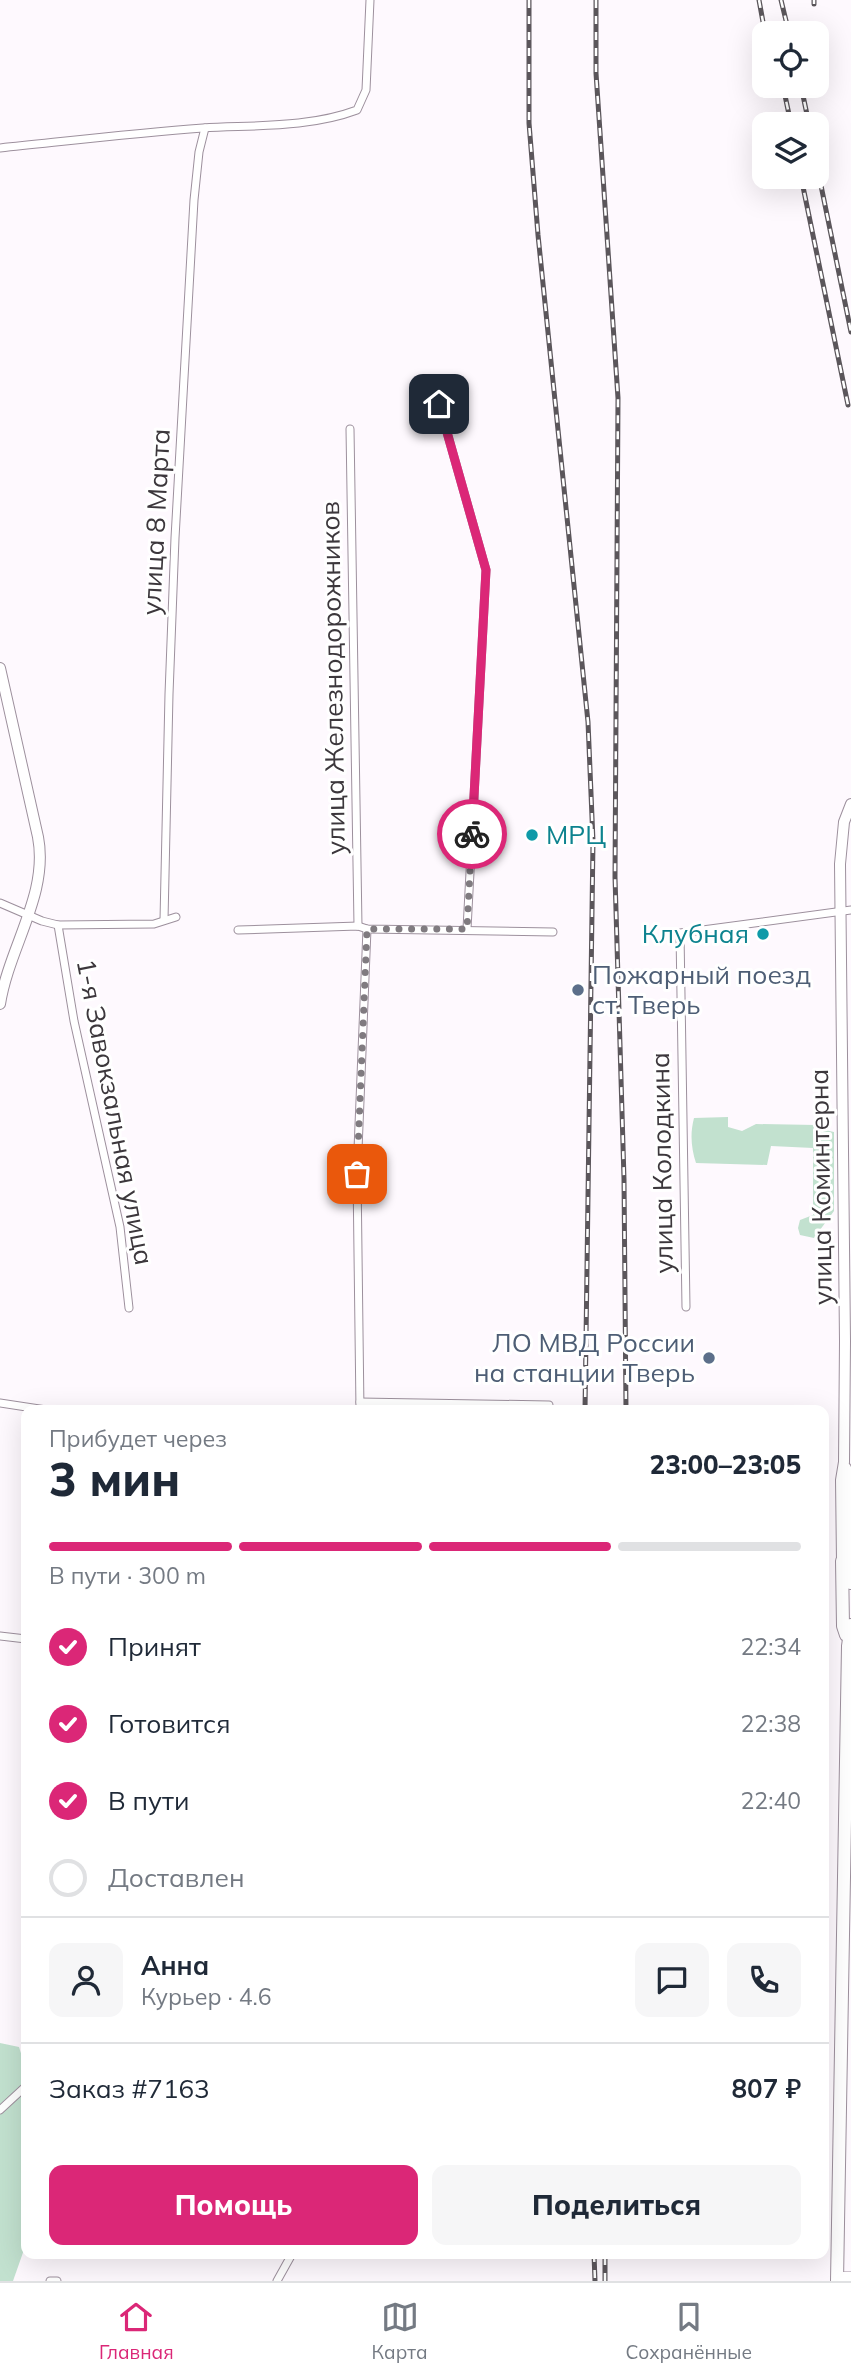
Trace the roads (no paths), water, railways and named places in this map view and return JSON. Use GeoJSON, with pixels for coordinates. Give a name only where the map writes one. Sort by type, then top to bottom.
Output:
{"type":"FeatureCollection","features":[{"type":"Feature","properties":{"kind":"main road"},"geometry":{"type":"LineString","coordinates":[[0,668],[39,843],[38,880],[29,915],[7,970],[0,1004]]}},
{"type":"Feature","properties":{"kind":"main road","name":"улица Коминтерна"},"geometry":{"type":"LineString","coordinates":[[837,2279],[848,1646],[851,1622],[847,1516],[841,1480],[844,1462],[848,1244],[846,911],[841,842],[844,818],[851,804]]}},
{"type":"Feature","properties":{"kind":"main road"},"geometry":{"type":"LineString","coordinates":[[847,1516],[844,1531],[849,1549]]}},
{"type":"Feature","properties":{"kind":"main road","name":"улица Коминтерна"},"geometry":{"type":"LineString","coordinates":[[848,1646],[843,1626],[849,1549]]}},
{"type":"Feature","properties":{"kind":"street"},"geometry":{"type":"LineString","coordinates":[[0,148],[338,118],[357,110],[366,90],[370,0]]}},
{"type":"Feature","properties":{"kind":"street","name":"улица 8 Марта"},"geometry":{"type":"LineString","coordinates":[[164,920],[175,538],[194,200],[199,152],[205,128]]}},
{"type":"Feature","properties":{"kind":"street"},"geometry":{"type":"LineString","coordinates":[[439,404],[486,570],[467,929]]}},
{"type":"Feature","properties":{"kind":"street","name":"улица Железнодорожников"},"geometry":{"type":"LineString","coordinates":[[350,429],[358,926]]}},
{"type":"Feature","properties":{"kind":"street"},"geometry":{"type":"LineString","coordinates":[[0,903],[58,925],[154,924],[176,917]]}},
{"type":"Feature","properties":{"kind":"street","name":"улица Колодкина"},"geometry":{"type":"LineString","coordinates":[[686,1307],[680,933],[846,911]]}},
{"type":"Feature","properties":{"kind":"street","name":"1-я Завокзальная улица"},"geometry":{"type":"LineString","coordinates":[[58,925],[74,1021],[120,1227],[129,1308]]}},
{"type":"Feature","properties":{"kind":"street"},"geometry":{"type":"LineString","coordinates":[[238,930],[358,926],[367,929],[553,932]]}},
{"type":"Feature","properties":{"kind":"street"},"geometry":{"type":"LineString","coordinates":[[360,1405],[357,1174],[367,929]]}},
{"type":"Feature","properties":{"kind":"street"},"geometry":{"type":"LineString","coordinates":[[0,1404],[21,1407]]}},
{"type":"Feature","properties":{"kind":"street"},"geometry":{"type":"LineString","coordinates":[[0,1636],[21,1638]]}},
{"type":"Feature","properties":{"kind":"street"},"geometry":{"type":"LineString","coordinates":[[0,2110],[21,2091]]}},
{"type":"Feature","properties":{"kind":"street"},"geometry":{"type":"LineString","coordinates":[[277,2281],[289,2259]]}},
{"type":"Feature","properties":{"kind":"street"},"geometry":{"type":"LineString","coordinates":[[837,2279],[851,2277]]}},
{"type":"Feature","properties":{"kind":"street"},"geometry":{"type":"LineString","coordinates":[[50,2281],[57,2281]]}},
{"type":"Feature","properties":{"kind":"railway"},"geometry":{"type":"LineString","coordinates":[[529,0],[529,123],[588,722],[593,841],[585,1405]]}},
{"type":"Feature","properties":{"kind":"railway"},"geometry":{"type":"LineString","coordinates":[[596,0],[596,73],[618,398],[615,877],[624,1179],[626,1405]]}},
{"type":"Feature","properties":{"kind":"railway"},"geometry":{"type":"LineString","coordinates":[[759,0],[763,21]]}},
{"type":"Feature","properties":{"kind":"railway"},"geometry":{"type":"LineString","coordinates":[[781,0],[786,21]]}},
{"type":"Feature","properties":{"kind":"railway"},"geometry":{"type":"LineString","coordinates":[[786,98],[788,112]]}},
{"type":"Feature","properties":{"kind":"railway"},"geometry":{"type":"LineString","coordinates":[[804,98],[806,112]]}},
{"type":"Feature","properties":{"kind":"railway"},"geometry":{"type":"LineString","coordinates":[[803,189],[848,405]]}},
{"type":"Feature","properties":{"kind":"railway"},"geometry":{"type":"LineString","coordinates":[[822,189],[851,332]]}},
{"type":"Feature","properties":{"kind":"railway"},"geometry":{"type":"LineString","coordinates":[[594,2259],[595,2281]]}},
{"type":"Feature","properties":{"kind":"railway"},"geometry":{"type":"LineString","coordinates":[[605,2259],[605,2281]]}},
{"type":"Feature","properties":{"kind":"place","name":"МРЦ"},"geometry":{"type":"Point","coordinates":[532,835]}},
{"type":"Feature","properties":{"kind":"place","name":"Клубная"},"geometry":{"type":"Point","coordinates":[763,934]}},
{"type":"Feature","properties":{"kind":"place","name":"Пожарный поезд ст. Тверь"},"geometry":{"type":"Point","coordinates":[578,990]}},
{"type":"Feature","properties":{"kind":"place","name":"ЛО МВД России на станции Тверь"},"geometry":{"type":"Point","coordinates":[709,1358]}}]}
